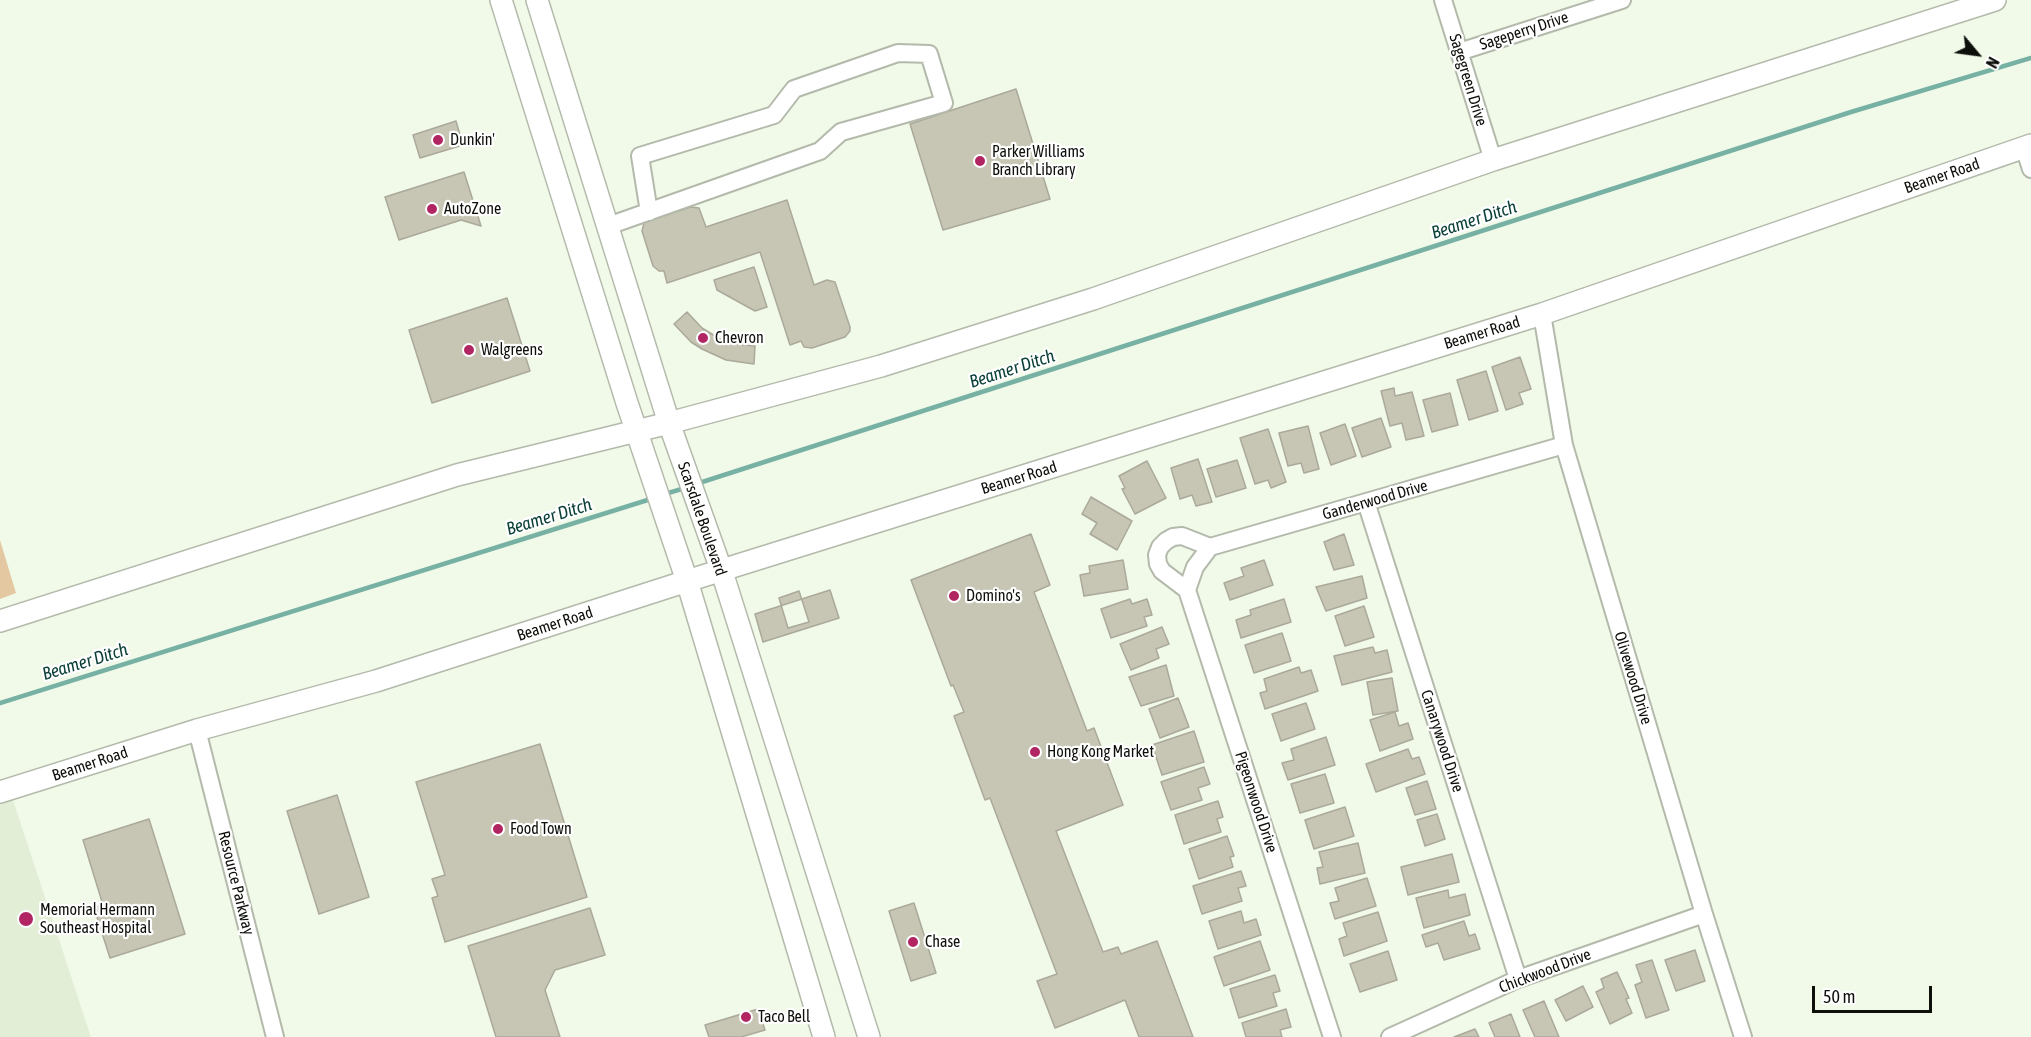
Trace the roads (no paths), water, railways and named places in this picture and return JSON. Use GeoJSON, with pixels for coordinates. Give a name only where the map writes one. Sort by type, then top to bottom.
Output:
{"type":"FeatureCollection","features":[{"type":"Feature","properties":{"kind":"main road","name":"Scarsdale Boulevard"},"geometry":{"type":"LineString","coordinates":[[501,0],[684,573],[824,1037]]}},
{"type":"Feature","properties":{"kind":"main road","name":"Scarsdale Boulevard"},"geometry":{"type":"LineString","coordinates":[[537,0],[669,423],[718,563],[869,1037]]}},
{"type":"Feature","properties":{"kind":"main road"},"geometry":{"type":"LineString","coordinates":[[0,621],[457,475],[639,438],[669,423],[881,366],[1047,314],[1493,160],[1995,0]]}},
{"type":"Feature","properties":{"kind":"main road","name":"Beamer Road"},"geometry":{"type":"LineString","coordinates":[[0,792],[197,730],[376,681],[684,573],[1542,314],[2027,146]]}},
{"type":"Feature","properties":{"kind":"street","name":"Sagegreen Drive"},"geometry":{"type":"LineString","coordinates":[[1443,0],[1493,160]]}},
{"type":"Feature","properties":{"kind":"street","name":"Sageperry Drive"},"geometry":{"type":"LineString","coordinates":[[1459,52],[1622,0]]}},
{"type":"Feature","properties":{"kind":"street"},"geometry":{"type":"LineString","coordinates":[[608,226],[649,212],[820,151],[841,132],[944,103],[929,54],[898,53],[794,89],[774,115],[640,156],[649,212]]}},
{"type":"Feature","properties":{"kind":"street"},"geometry":{"type":"LineString","coordinates":[[2027,146],[2031,169]]}},
{"type":"Feature","properties":{"kind":"street","name":"Olivewood Drive"},"geometry":{"type":"LineString","coordinates":[[1542,314],[1564,445],[1743,1037]]}},
{"type":"Feature","properties":{"kind":"street","name":"Ganderwood Drive"},"geometry":{"type":"LineString","coordinates":[[1210,547],[1564,445]]}},
{"type":"Feature","properties":{"kind":"street","name":"Canarywood Drive"},"geometry":{"type":"LineString","coordinates":[[1366,502],[1518,979]]}},
{"type":"Feature","properties":{"kind":"street"},"geometry":{"type":"LineString","coordinates":[[1182,536],[1210,547],[1195,567],[1187,590],[1162,571],[1158,564],[1157,555],[1160,547],[1166,540],[1173,537],[1182,536]]}},
{"type":"Feature","properties":{"kind":"street","name":"Pigeonwood Drive"},"geometry":{"type":"LineString","coordinates":[[1187,590],[1332,1037]]}},
{"type":"Feature","properties":{"kind":"street","name":"Resource Parkway"},"geometry":{"type":"LineString","coordinates":[[197,730],[275,1037]]}},
{"type":"Feature","properties":{"kind":"street","name":"Chickwood Drive"},"geometry":{"type":"LineString","coordinates":[[1390,1037],[1518,979],[1704,914]]}},
{"type":"Feature","properties":{"kind":"waterway","name":"Beamer Ditch"},"geometry":{"type":"LineString","coordinates":[[696,484],[1851,112],[2031,58]]}},
{"type":"Feature","properties":{"kind":"waterway","name":"Beamer Ditch"},"geometry":{"type":"LineString","coordinates":[[665,494],[685,488]]}},
{"type":"Feature","properties":{"kind":"waterway","name":"Beamer Ditch"},"geometry":{"type":"LineString","coordinates":[[0,703],[654,498]]}},
{"type":"Feature","properties":{"kind":"place","name":"Dunkin'"},"geometry":{"type":"Point","coordinates":[438,140]}},
{"type":"Feature","properties":{"kind":"place","name":"Parker Williams Branch Library"},"geometry":{"type":"Point","coordinates":[980,161]}},
{"type":"Feature","properties":{"kind":"place","name":"AutoZone"},"geometry":{"type":"Point","coordinates":[432,209]}},
{"type":"Feature","properties":{"kind":"place","name":"Chevron"},"geometry":{"type":"Point","coordinates":[703,338]}},
{"type":"Feature","properties":{"kind":"place","name":"Walgreens"},"geometry":{"type":"Point","coordinates":[469,350]}},
{"type":"Feature","properties":{"kind":"place","name":"Domino's"},"geometry":{"type":"Point","coordinates":[954,596]}},
{"type":"Feature","properties":{"kind":"place","name":"Hong Kong Market"},"geometry":{"type":"Point","coordinates":[1035,752]}},
{"type":"Feature","properties":{"kind":"place","name":"Food Town"},"geometry":{"type":"Point","coordinates":[498,829]}},
{"type":"Feature","properties":{"kind":"place","name":"Memorial Hermann Southeast Hospital"},"geometry":{"type":"Point","coordinates":[26,919]}},
{"type":"Feature","properties":{"kind":"place","name":"Chase"},"geometry":{"type":"Point","coordinates":[913,942]}},
{"type":"Feature","properties":{"kind":"place","name":"Taco Bell"},"geometry":{"type":"Point","coordinates":[746,1017]}}]}
